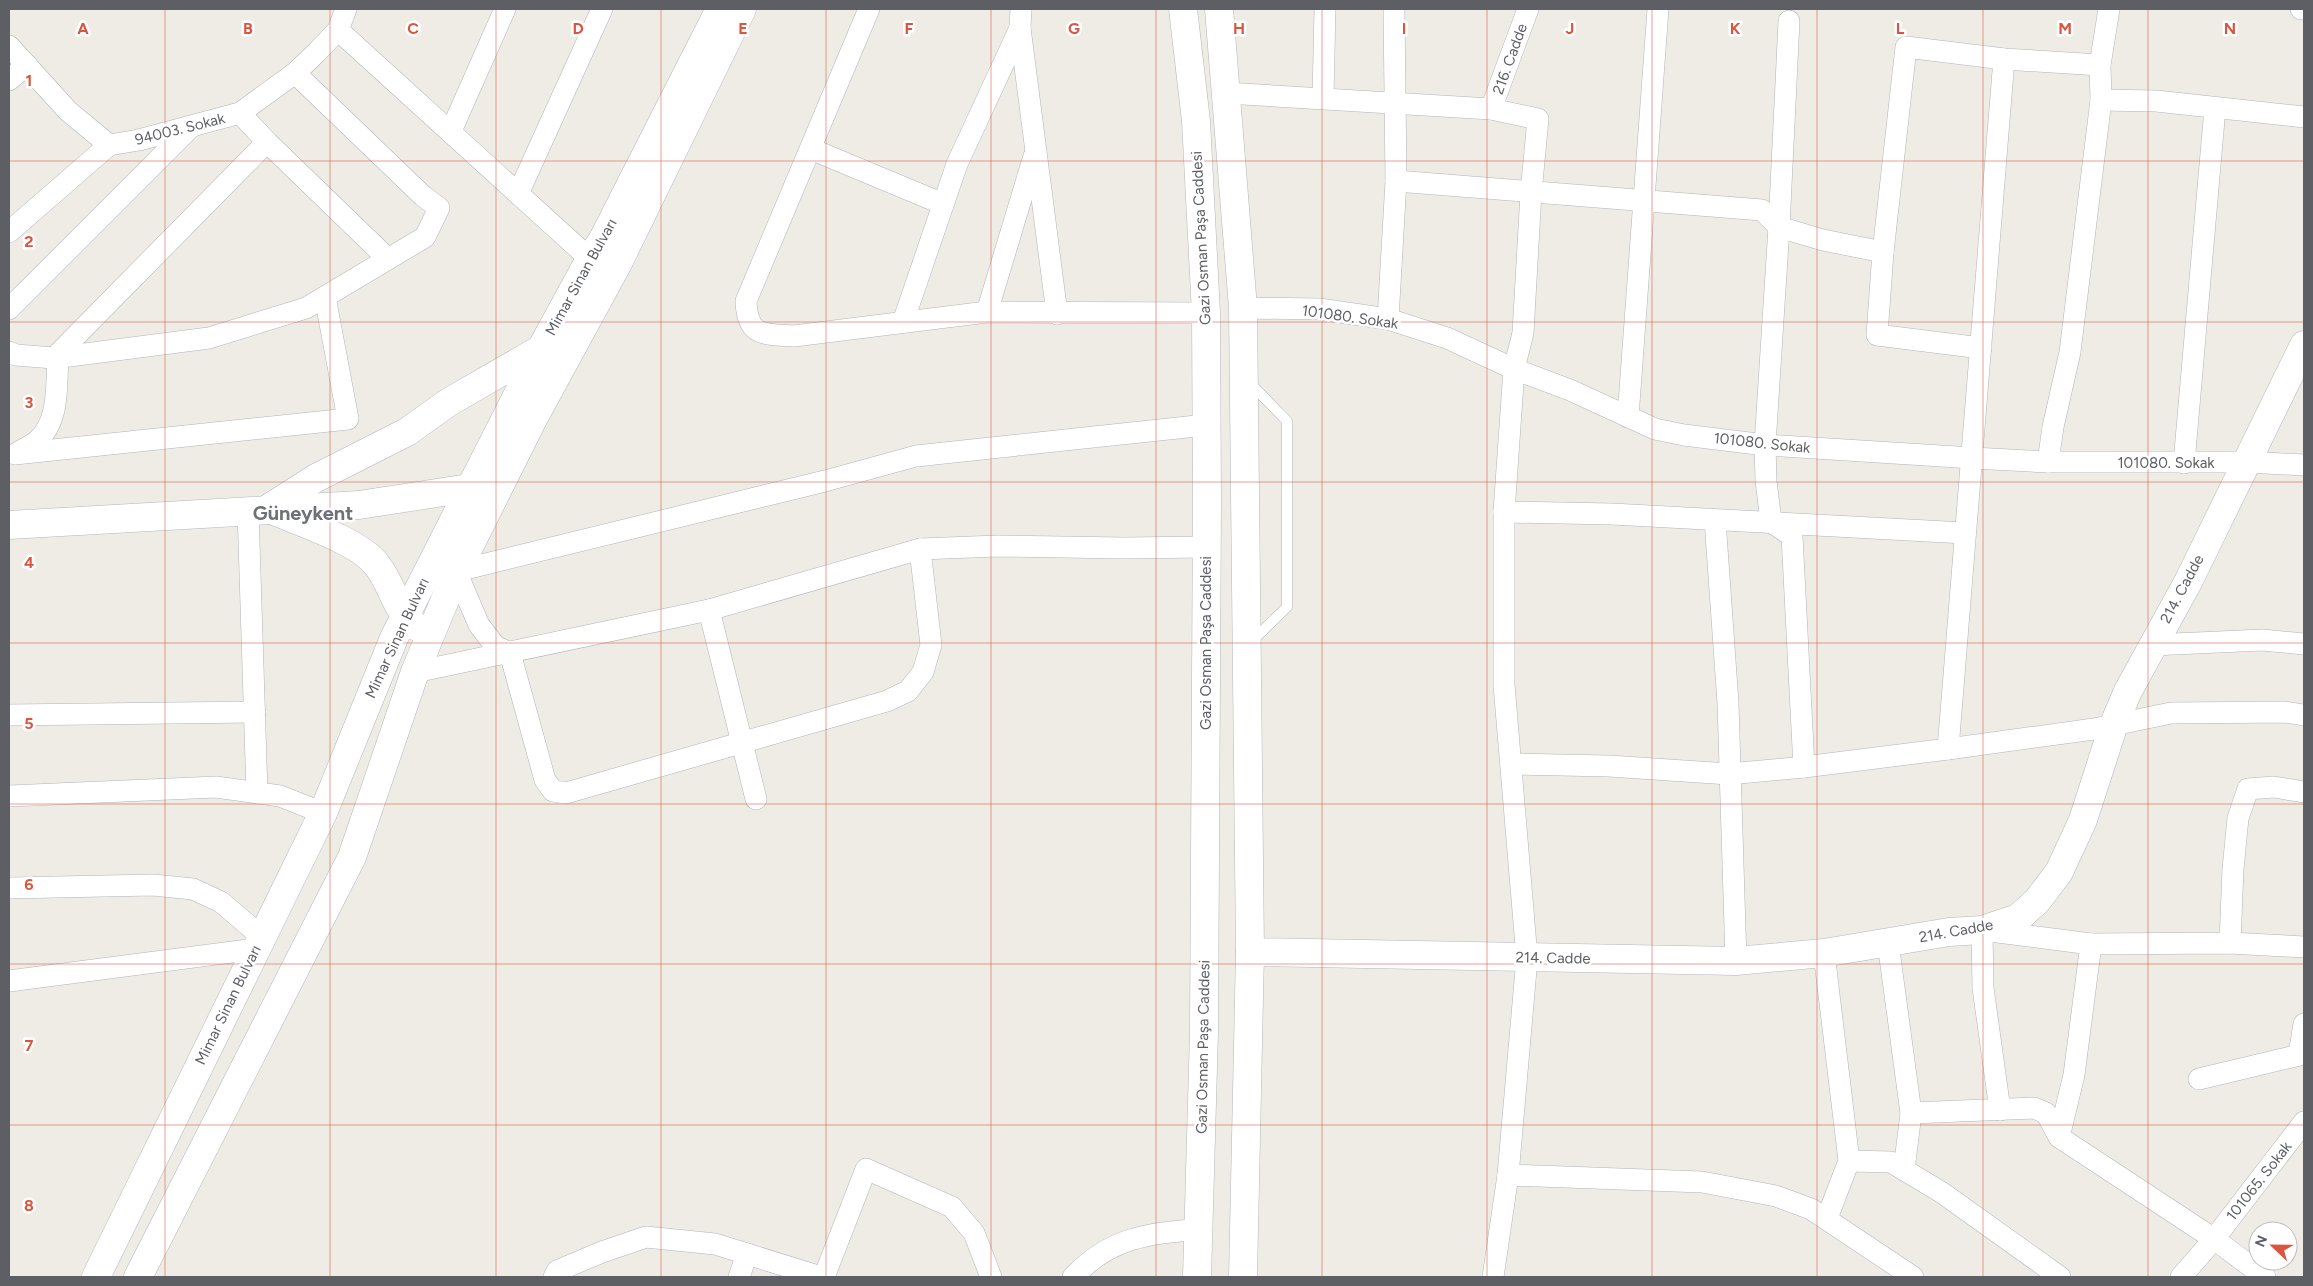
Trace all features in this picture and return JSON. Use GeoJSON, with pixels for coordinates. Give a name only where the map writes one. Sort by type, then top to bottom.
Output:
{"type":"FeatureCollection","features":[{"type":"Feature","properties":{"kind":"main road","name":"Mimar Sinan Bulvarı"},"geometry":{"type":"LineString","coordinates":[[96,1277],[323,813],[394,638],[541,349],[590,259],[603,239],[720,9]]}},
{"type":"Feature","properties":{"kind":"main road","name":"Mimar Sinan Bulvarı"},"geometry":{"type":"LineString","coordinates":[[140,1276],[352,857],[415,672],[456,571],[503,482],[533,419],[618,263],[742,9]]}},
{"type":"Feature","properties":{"kind":"main road","name":"Gazi Osman Paşa Caddesi"},"geometry":{"type":"LineString","coordinates":[[1183,9],[1196,121],[1206,313],[1204,1022],[1197,1277]]}},
{"type":"Feature","properties":{"kind":"main road"},"geometry":{"type":"LineString","coordinates":[[1219,9],[1243,308],[1250,952],[1243,1277]]}},
{"type":"Feature","properties":{"kind":"main road","name":"214. Cadde"},"geometry":{"type":"LineString","coordinates":[[1250,952],[1736,961],[1824,953],[1949,932],[1982,930],[2018,918],[2037,902],[2060,872],[2083,820],[2114,724],[2128,691],[2188,582],[2304,345]]}},
{"type":"Feature","properties":{"kind":"main road"},"geometry":{"type":"LineString","coordinates":[[258,510],[407,432],[449,402],[541,349]]}},
{"type":"Feature","properties":{"kind":"main road"},"geometry":{"type":"LineString","coordinates":[[9,525],[359,505],[470,489],[503,482]]}},
{"type":"Feature","properties":{"kind":"main road"},"geometry":{"type":"LineString","coordinates":[[258,510],[354,546],[376,564],[405,616],[428,638]]}},
{"type":"Feature","properties":{"kind":"street","name":"94003. Sokak"},"geometry":{"type":"LineString","coordinates":[[108,146],[139,140],[240,113],[295,73],[338,30],[346,9]]}},
{"type":"Feature","properties":{"kind":"street"},"geometry":{"type":"LineString","coordinates":[[451,131],[504,9]]}},
{"type":"Feature","properties":{"kind":"street"},"geometry":{"type":"LineString","coordinates":[[518,194],[602,9]]}},
{"type":"Feature","properties":{"kind":"street"},"geometry":{"type":"LineString","coordinates":[[869,9],[746,301],[746,317],[753,328],[767,334],[794,336],[987,312],[1057,314],[1206,313]]}},
{"type":"Feature","properties":{"kind":"street"},"geometry":{"type":"LineString","coordinates":[[1323,98],[1325,9]]}},
{"type":"Feature","properties":{"kind":"street"},"geometry":{"type":"LineString","coordinates":[[1388,319],[1396,181],[1394,9]]}},
{"type":"Feature","properties":{"kind":"street","name":"216. Cadde"},"geometry":{"type":"LineString","coordinates":[[1492,109],[1528,9]]}},
{"type":"Feature","properties":{"kind":"street"},"geometry":{"type":"LineString","coordinates":[[1628,417],[1658,9]]}},
{"type":"Feature","properties":{"kind":"street"},"geometry":{"type":"LineString","coordinates":[[2048,462],[2053,427],[2070,352],[2101,100],[2100,65],[2109,9]]}},
{"type":"Feature","properties":{"kind":"street"},"geometry":{"type":"LineString","coordinates":[[903,322],[957,164],[1020,18]]}},
{"type":"Feature","properties":{"kind":"street"},"geometry":{"type":"LineString","coordinates":[[1020,18],[1057,314]]}},
{"type":"Feature","properties":{"kind":"street"},"geometry":{"type":"LineString","coordinates":[[1790,21],[1780,227],[1765,445],[1766,481],[1771,522],[1792,536],[1804,768]]}},
{"type":"Feature","properties":{"kind":"street"},"geometry":{"type":"LineString","coordinates":[[338,30],[590,259]]}},
{"type":"Feature","properties":{"kind":"street"},"geometry":{"type":"LineString","coordinates":[[9,46],[68,111],[108,146],[9,232]]}},
{"type":"Feature","properties":{"kind":"street"},"geometry":{"type":"LineString","coordinates":[[1980,348],[1877,335],[1883,252],[1906,47],[2004,59],[2100,65]]}},
{"type":"Feature","properties":{"kind":"street"},"geometry":{"type":"LineString","coordinates":[[1948,748],[2004,59]]}},
{"type":"Feature","properties":{"kind":"street"},"geometry":{"type":"LineString","coordinates":[[9,80],[27,65]]}},
{"type":"Feature","properties":{"kind":"street"},"geometry":{"type":"LineString","coordinates":[[9,352],[16,355],[56,358],[209,338],[306,308],[425,237],[439,208],[423,196],[295,73]]}},
{"type":"Feature","properties":{"kind":"street"},"geometry":{"type":"LineString","coordinates":[[1226,93],[1492,109],[1538,119],[1531,193],[1523,332],[1514,369],[1504,512],[1504,685],[1526,958],[1508,1175],[1492,1277]]}},
{"type":"Feature","properties":{"kind":"street"},"geometry":{"type":"LineString","coordinates":[[2101,100],[2156,101],[2304,117]]}},
{"type":"Feature","properties":{"kind":"street"},"geometry":{"type":"LineString","coordinates":[[2184,463],[2216,108]]}},
{"type":"Feature","properties":{"kind":"street"},"geometry":{"type":"LineString","coordinates":[[240,113],[267,142],[388,259]]}},
{"type":"Feature","properties":{"kind":"street"},"geometry":{"type":"LineString","coordinates":[[9,309],[192,126]]}},
{"type":"Feature","properties":{"kind":"street"},"geometry":{"type":"LineString","coordinates":[[12,456],[37,441],[47,430],[54,411],[56,358],[267,142]]}},
{"type":"Feature","properties":{"kind":"street"},"geometry":{"type":"LineString","coordinates":[[987,312],[1037,148]]}},
{"type":"Feature","properties":{"kind":"street"},"geometry":{"type":"LineString","coordinates":[[810,149],[943,204]]}},
{"type":"Feature","properties":{"kind":"street"},"geometry":{"type":"LineString","coordinates":[[1396,181],[1762,210],[1780,227],[1823,240],[1883,252]]}},
{"type":"Feature","properties":{"kind":"street"},"geometry":{"type":"LineString","coordinates":[[12,456],[348,419],[324,297]]}},
{"type":"Feature","properties":{"kind":"street","name":"101080. Sokak"},"geometry":{"type":"LineString","coordinates":[[1243,308],[1318,309],[1388,319],[1447,338],[1514,369],[1570,390],[1655,429],[1765,445],[1972,458],[2048,462],[2246,462],[2304,465]]}},
{"type":"Feature","properties":{"kind":"street"},"geometry":{"type":"LineString","coordinates":[[456,571],[825,481],[916,456],[1206,425]]}},
{"type":"Feature","properties":{"kind":"street"},"geometry":{"type":"LineString","coordinates":[[258,510],[254,712],[258,793]]}},
{"type":"Feature","properties":{"kind":"street"},"geometry":{"type":"LineString","coordinates":[[1504,512],[1612,514],[1965,533]]}},
{"type":"Feature","properties":{"kind":"street"},"geometry":{"type":"LineString","coordinates":[[1715,520],[1728,703],[1736,961]]}},
{"type":"Feature","properties":{"kind":"street"},"geometry":{"type":"LineString","coordinates":[[441,544],[456,571],[479,625],[495,646],[510,653],[545,780],[553,791],[566,793],[887,701],[908,691],[923,672],[931,645],[920,549]]}},
{"type":"Feature","properties":{"kind":"street"},"geometry":{"type":"LineString","coordinates":[[415,672],[709,610],[920,549],[998,546],[1123,548],[1206,546]]}},
{"type":"Feature","properties":{"kind":"street"},"geometry":{"type":"LineString","coordinates":[[709,610],[756,799]]}},
{"type":"Feature","properties":{"kind":"street"},"geometry":{"type":"LineString","coordinates":[[2152,646],[2263,640],[2304,644]]}},
{"type":"Feature","properties":{"kind":"street"},"geometry":{"type":"LineString","coordinates":[[9,715],[254,712]]}},
{"type":"Feature","properties":{"kind":"street"},"geometry":{"type":"LineString","coordinates":[[1511,764],[1609,766],[1729,774],[1804,768],[2094,729],[2171,714],[2285,712],[2304,715]]}},
{"type":"Feature","properties":{"kind":"street"},"geometry":{"type":"LineString","coordinates":[[2230,943],[2233,869],[2238,818],[2248,789],[2274,786],[2304,792]]}},
{"type":"Feature","properties":{"kind":"street"},"geometry":{"type":"LineString","coordinates":[[9,796],[216,787],[280,796],[323,813]]}},
{"type":"Feature","properties":{"kind":"street"},"geometry":{"type":"LineString","coordinates":[[9,888],[153,885],[192,889],[221,902],[259,943]]}},
{"type":"Feature","properties":{"kind":"street"},"geometry":{"type":"LineString","coordinates":[[2000,1110],[1983,988],[1982,930],[2091,944],[2230,943],[2304,947]]}},
{"type":"Feature","properties":{"kind":"street"},"geometry":{"type":"LineString","coordinates":[[9,981],[259,943]]}},
{"type":"Feature","properties":{"kind":"street"},"geometry":{"type":"LineString","coordinates":[[1888,943],[1910,1113],[1904,1170]]}},
{"type":"Feature","properties":{"kind":"street"},"geometry":{"type":"LineString","coordinates":[[2059,1137],[2074,1075],[2091,944]]}},
{"type":"Feature","properties":{"kind":"street"},"geometry":{"type":"LineString","coordinates":[[1824,953],[1850,1161],[1827,1218]]}},
{"type":"Feature","properties":{"kind":"street"},"geometry":{"type":"LineString","coordinates":[[2199,1080],[2302,1054],[2304,1024]]}},
{"type":"Feature","properties":{"kind":"street"},"geometry":{"type":"LineString","coordinates":[[1910,1113],[2034,1108],[2046,1114],[2059,1137],[2214,1239],[2264,1277]]}},
{"type":"Feature","properties":{"kind":"street","name":"101065. Sokak"},"geometry":{"type":"LineString","coordinates":[[2181,1277],[2214,1239],[2304,1122]]}},
{"type":"Feature","properties":{"kind":"street"},"geometry":{"type":"LineString","coordinates":[[1850,1161],[1891,1162],[1941,1192],[2060,1277]]}},
{"type":"Feature","properties":{"kind":"street"},"geometry":{"type":"LineString","coordinates":[[554,1277],[557,1271],[602,1252],[646,1237],[715,1244],[823,1277],[866,1169],[952,1207],[974,1233],[984,1272]]}},
{"type":"Feature","properties":{"kind":"street"},"geometry":{"type":"LineString","coordinates":[[1508,1175],[1702,1182],[1776,1196],[1811,1208],[1913,1277]]}},
{"type":"Feature","properties":{"kind":"street"},"geometry":{"type":"LineString","coordinates":[[1073,1277],[1120,1242],[1151,1234],[1199,1229]]}},
{"type":"Feature","properties":{"kind":"street"},"geometry":{"type":"LineString","coordinates":[[739,1277],[747,1254]]}},
{"type":"Feature","properties":{"kind":"lane"},"geometry":{"type":"LineString","coordinates":[[1244,377],[1287,421],[1287,608],[1247,646]]}},
{"type":"Feature","properties":{"kind":"district","name":"Güneykent"},"geometry":{"type":"Point","coordinates":[303,513]}}]}
